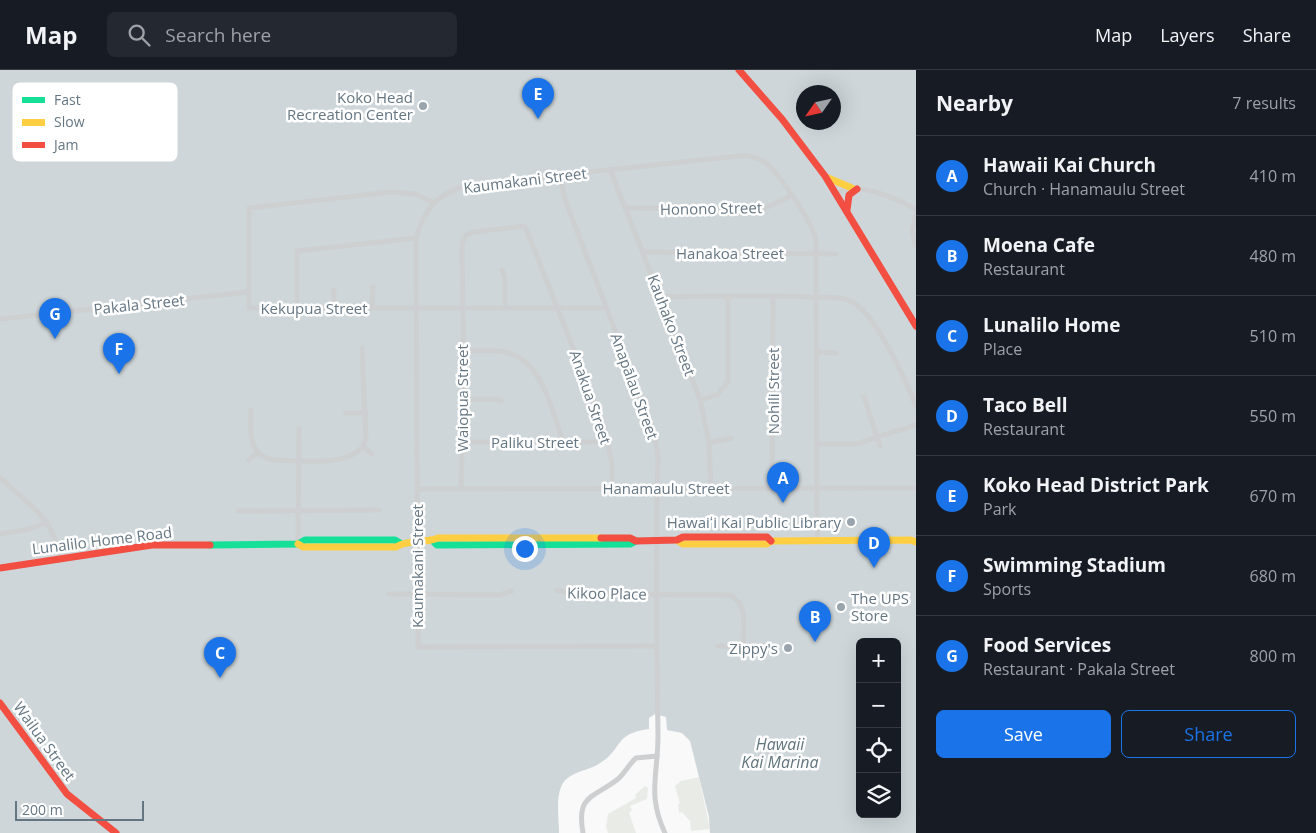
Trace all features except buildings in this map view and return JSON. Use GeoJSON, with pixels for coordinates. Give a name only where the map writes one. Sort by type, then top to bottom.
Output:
{"type":"FeatureCollection","features":[{"type":"Feature","properties":{"kind":"main road"},"geometry":{"type":"LineString","coordinates":[[739,70],[782,119],[824,176],[916,326]]}},
{"type":"Feature","properties":{"kind":"main road"},"geometry":{"type":"LineString","coordinates":[[824,176],[854,189],[850,195],[847,212]]}},
{"type":"Feature","properties":{"kind":"main road","name":"Lunalilo Home Road"},"geometry":{"type":"LineString","coordinates":[[0,568],[152,545],[298,544],[305,540],[396,540],[400,543],[433,541],[438,545],[630,544],[636,540],[678,540],[683,544],[767,544],[771,541],[914,540]]}},
{"type":"Feature","properties":{"kind":"main road","name":"Wailua Street"},"geometry":{"type":"LineString","coordinates":[[0,703],[57,780],[82,808],[116,833]]}},
{"type":"Feature","properties":{"kind":"street","name":"Kaumakani Street"},"geometry":{"type":"LineString","coordinates":[[657,646],[418,647],[416,594],[416,238],[422,219],[434,203],[448,192],[468,185],[750,156],[761,160],[770,167],[812,228],[817,253],[817,540]]}},
{"type":"Feature","properties":{"kind":"street","name":"Kauhako Street"},"geometry":{"type":"LineString","coordinates":[[610,169],[627,208],[701,400],[710,443],[712,488]]}},
{"type":"Feature","properties":{"kind":"street","name":"Anapālau Street"},"geometry":{"type":"LineString","coordinates":[[559,175],[566,202],[654,435],[658,458],[657,756],[653,796],[664,833]]}},
{"type":"Feature","properties":{"kind":"street"},"geometry":{"type":"LineString","coordinates":[[837,195],[843,190],[854,189],[894,199],[916,209]]}},
{"type":"Feature","properties":{"kind":"street","name":"Kekupua Street"},"geometry":{"type":"LineString","coordinates":[[434,203],[415,194],[391,192],[250,208],[249,308],[606,308]]}},
{"type":"Feature","properties":{"kind":"street","name":"Honono Street"},"geometry":{"type":"LineString","coordinates":[[627,208],[762,209],[791,196]]}},
{"type":"Feature","properties":{"kind":"street"},"geometry":{"type":"LineString","coordinates":[[916,215],[912,231],[916,245]]}},
{"type":"Feature","properties":{"kind":"street","name":"Anakua Street"},"geometry":{"type":"LineString","coordinates":[[461,308],[462,244],[465,236],[472,232],[525,226],[606,429],[612,488]]}},
{"type":"Feature","properties":{"kind":"street"},"geometry":{"type":"LineString","coordinates":[[297,308],[297,251],[416,238]]}},
{"type":"Feature","properties":{"kind":"street","name":"Hanakoa Street"},"geometry":{"type":"LineString","coordinates":[[644,252],[836,254]]}},
{"type":"Feature","properties":{"kind":"street"},"geometry":{"type":"LineString","coordinates":[[502,270],[505,278],[505,307]]}},
{"type":"Feature","properties":{"kind":"street"},"geometry":{"type":"LineString","coordinates":[[372,308],[373,287]]}},
{"type":"Feature","properties":{"kind":"street"},"geometry":{"type":"LineString","coordinates":[[334,290],[334,308]]}},
{"type":"Feature","properties":{"kind":"street","name":"Pakala Street"},"geometry":{"type":"LineString","coordinates":[[0,318],[248,292]]}},
{"type":"Feature","properties":{"kind":"street"},"geometry":{"type":"LineString","coordinates":[[701,400],[718,394],[728,382],[728,296]]}},
{"type":"Feature","properties":{"kind":"street"},"geometry":{"type":"LineString","coordinates":[[661,297],[773,296],[846,299],[866,312],[900,369],[916,406]]}},
{"type":"Feature","properties":{"kind":"street","name":"Nohili Street"},"geometry":{"type":"LineString","coordinates":[[772,487],[773,296]]}},
{"type":"Feature","properties":{"kind":"street","name":"Waiopua Street"},"geometry":{"type":"LineString","coordinates":[[461,308],[464,399],[461,488]]}},
{"type":"Feature","properties":{"kind":"street"},"geometry":{"type":"LineString","coordinates":[[250,410],[251,439],[258,452],[273,460],[345,460],[355,455],[363,447],[366,438],[362,348]]}},
{"type":"Feature","properties":{"kind":"street"},"geometry":{"type":"LineString","coordinates":[[462,351],[502,352],[518,358],[529,366],[541,384],[563,441]]}},
{"type":"Feature","properties":{"kind":"street"},"geometry":{"type":"LineString","coordinates":[[818,352],[836,352]]}},
{"type":"Feature","properties":{"kind":"street"},"geometry":{"type":"LineString","coordinates":[[864,397],[880,446]]}},
{"type":"Feature","properties":{"kind":"street"},"geometry":{"type":"LineString","coordinates":[[464,399],[494,399],[501,401]]}},
{"type":"Feature","properties":{"kind":"street"},"geometry":{"type":"LineString","coordinates":[[345,414],[366,412]]}},
{"type":"Feature","properties":{"kind":"street"},"geometry":{"type":"LineString","coordinates":[[818,444],[850,445],[916,425]]}},
{"type":"Feature","properties":{"kind":"street"},"geometry":{"type":"LineString","coordinates":[[298,544],[300,428]]}},
{"type":"Feature","properties":{"kind":"street"},"geometry":{"type":"LineString","coordinates":[[710,443],[730,438]]}},
{"type":"Feature","properties":{"kind":"street","name":"Paliku Street"},"geometry":{"type":"LineString","coordinates":[[463,442],[608,442]]}},
{"type":"Feature","properties":{"kind":"street"},"geometry":{"type":"LineString","coordinates":[[363,447],[372,454]]}},
{"type":"Feature","properties":{"kind":"street"},"geometry":{"type":"LineString","coordinates":[[249,460],[258,452]]}},
{"type":"Feature","properties":{"kind":"street"},"geometry":{"type":"LineString","coordinates":[[0,478],[47,522],[55,536],[60,559]]}},
{"type":"Feature","properties":{"kind":"street","name":"Hanamaulu Street"},"geometry":{"type":"LineString","coordinates":[[417,489],[657,487],[915,488]]}},
{"type":"Feature","properties":{"kind":"street"},"geometry":{"type":"LineString","coordinates":[[238,511],[379,510]]}},
{"type":"Feature","properties":{"kind":"street"},"geometry":{"type":"LineString","coordinates":[[0,534],[26,530],[47,522]]}},
{"type":"Feature","properties":{"kind":"street","name":"Kikoo Place"},"geometry":{"type":"LineString","coordinates":[[557,590],[571,594],[726,594],[736,599],[743,611],[743,647],[718,646]]}},
{"type":"Feature","properties":{"kind":"street"},"geometry":{"type":"LineString","coordinates":[[389,594],[499,595],[512,591]]}},
{"type":"Feature","properties":{"kind":"street"},"geometry":{"type":"LineString","coordinates":[[582,833],[581,811],[588,797],[618,778],[636,758],[657,756]]}},
{"type":"Feature","properties":{"kind":"shaded area"},"geometry":{"type":"Polygon","coordinates":[[[699,777],[710,829],[691,831],[690,821],[682,812],[679,813],[678,804],[680,804],[675,786],[681,781],[699,777]]]}},
{"type":"Feature","properties":{"kind":"shaded area"},"geometry":{"type":"Polygon","coordinates":[[[645,786],[648,788],[647,799],[630,806],[632,810],[629,813],[636,833],[608,833],[606,826],[608,814],[636,798],[635,795],[645,786]]]}},
{"type":"Feature","properties":{"kind":"water","name":"Hawaii Kai Marina"},"geometry":{"type":"Polygon","coordinates":[[[0,70],[916,70],[916,833],[710,833],[709,817],[690,741],[682,733],[667,730],[666,717],[655,714],[649,718],[649,729],[630,734],[600,763],[566,779],[559,794],[559,833],[0,833],[0,70]]]}},
{"type":"Feature","properties":{"kind":"traffic: fast"},"geometry":{"type":"LineString","coordinates":[[210,545],[298,544],[305,540],[395,540],[400,543]]}},
{"type":"Feature","properties":{"kind":"traffic: fast"},"geometry":{"type":"LineString","coordinates":[[433,541],[437,545],[630,544],[636,541]]}},
{"type":"Feature","properties":{"kind":"traffic: slow"},"geometry":{"type":"LineString","coordinates":[[828,178],[852,188]]}},
{"type":"Feature","properties":{"kind":"traffic: slow"},"geometry":{"type":"LineString","coordinates":[[298,544],[303,547],[396,547],[406,543],[438,538],[601,538]]}},
{"type":"Feature","properties":{"kind":"traffic: slow"},"geometry":{"type":"LineString","coordinates":[[677,540],[683,544],[767,544],[771,541],[911,540],[916,542]]}},
{"type":"Feature","properties":{"kind":"traffic: jam"},"geometry":{"type":"LineString","coordinates":[[739,70],[782,119],[825,176],[916,326]]}},
{"type":"Feature","properties":{"kind":"traffic: jam"},"geometry":{"type":"LineString","coordinates":[[847,210],[849,195],[857,189]]}},
{"type":"Feature","properties":{"kind":"traffic: jam"},"geometry":{"type":"LineString","coordinates":[[601,538],[630,538],[636,541],[677,540],[683,537],[767,537],[771,541]]}},
{"type":"Feature","properties":{"kind":"traffic: jam"},"geometry":{"type":"LineString","coordinates":[[0,568],[152,545],[210,545]]}},
{"type":"Feature","properties":{"kind":"traffic: jam"},"geometry":{"type":"LineString","coordinates":[[0,703],[67,794],[116,833]]}},
{"type":"Feature","properties":{"kind":"place","name":"Koko Head Recreation Center"},"geometry":{"type":"Point","coordinates":[423,106]}},
{"type":"Feature","properties":{"kind":"place","name":"Koko Head District Park"},"geometry":{"type":"Point","coordinates":[538,119]}},
{"type":"Feature","properties":{"kind":"place","name":"Food Services"},"geometry":{"type":"Point","coordinates":[55,339]}},
{"type":"Feature","properties":{"kind":"place","name":"Swimming Stadium"},"geometry":{"type":"Point","coordinates":[119,374]}},
{"type":"Feature","properties":{"kind":"place","name":"Hawaii Kai Church"},"geometry":{"type":"Point","coordinates":[783,503]}},
{"type":"Feature","properties":{"kind":"place","name":"Hawaiʻi Kai Public Library"},"geometry":{"type":"Point","coordinates":[851,522]}},
{"type":"Feature","properties":{"kind":"place","name":"Taco Bell"},"geometry":{"type":"Point","coordinates":[874,568]}},
{"type":"Feature","properties":{"kind":"place","name":"The UPS Store"},"geometry":{"type":"Point","coordinates":[841,607]}},
{"type":"Feature","properties":{"kind":"place","name":"Moena Cafe"},"geometry":{"type":"Point","coordinates":[815,642]}},
{"type":"Feature","properties":{"kind":"place","name":"Zippy's"},"geometry":{"type":"Point","coordinates":[788,648]}},
{"type":"Feature","properties":{"kind":"place","name":"Lunalilo Home"},"geometry":{"type":"Point","coordinates":[220,678]}}]}
